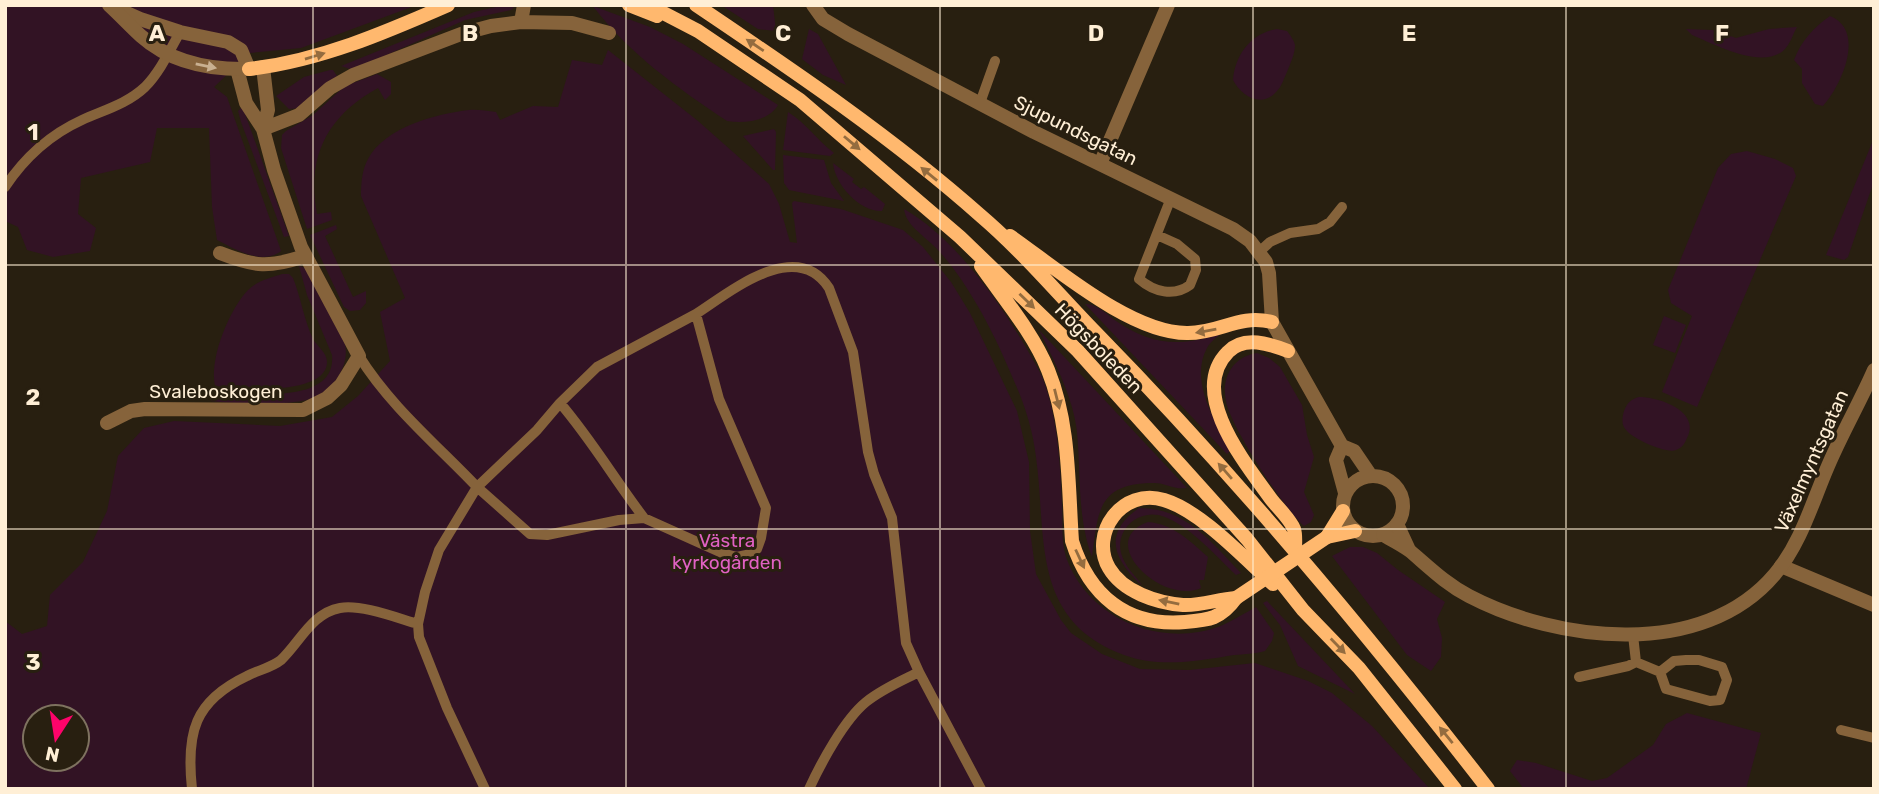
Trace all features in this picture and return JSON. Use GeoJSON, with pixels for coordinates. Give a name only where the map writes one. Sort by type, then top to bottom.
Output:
{"type":"FeatureCollection","features":[{"type":"Feature","properties":{"kind":"main road"},"geometry":{"type":"LineString","coordinates":[[250,68],[314,57],[448,5]]}},
{"type":"Feature","properties":{"kind":"main road"},"geometry":{"type":"LineString","coordinates":[[629,5],[698,31]]}},
{"type":"Feature","properties":{"kind":"main road","name":"Högsboleden"},"geometry":{"type":"LineString","coordinates":[[649,5],[698,31],[800,100],[960,237],[1078,351],[1247,538],[1303,610],[1359,668],[1455,789]]}},
{"type":"Feature","properties":{"kind":"main road","name":"Högsboleden"},"geometry":{"type":"LineString","coordinates":[[696,5],[812,83],[982,216],[1177,416],[1295,550],[1488,789]]}},
{"type":"Feature","properties":{"kind":"main road"},"geometry":{"type":"LineString","coordinates":[[982,216],[1121,313],[1156,330],[1187,334],[1214,330],[1251,319],[1272,322]]}},
{"type":"Feature","properties":{"kind":"main road"},"geometry":{"type":"LineString","coordinates":[[960,237],[1038,348],[1049,372],[1065,436],[1072,541],[1077,555],[1100,592],[1117,608],[1133,616],[1167,623],[1212,618],[1225,612],[1236,598],[1328,537],[1355,531]]}},
{"type":"Feature","properties":{"kind":"main road"},"geometry":{"type":"LineString","coordinates":[[1288,351],[1266,342],[1242,345],[1229,350],[1218,364],[1213,384],[1219,416],[1242,458],[1294,528],[1295,550]]}},
{"type":"Feature","properties":{"kind":"main road"},"geometry":{"type":"LineString","coordinates":[[1236,598],[1182,605],[1161,601],[1129,589],[1109,568],[1105,559],[1104,541],[1112,516],[1122,505],[1142,498],[1157,498],[1176,504],[1210,528],[1303,610]]}},
{"type":"Feature","properties":{"kind":"main road"},"geometry":{"type":"LineString","coordinates":[[1328,537],[1343,511]]}},
{"type":"Feature","properties":{"kind":"street"},"geometry":{"type":"LineString","coordinates":[[109,5],[180,32],[228,42],[241,50],[268,110],[263,129]]}},
{"type":"Feature","properties":{"kind":"street"},"geometry":{"type":"LineString","coordinates":[[109,5],[142,37],[167,53],[202,66],[250,68]]}},
{"type":"Feature","properties":{"kind":"street"},"geometry":{"type":"LineString","coordinates":[[521,22],[524,5]]}},
{"type":"Feature","properties":{"kind":"street","name":"Sjupundsgatan"},"geometry":{"type":"LineString","coordinates":[[813,5],[823,19],[980,103],[1233,229],[1250,241],[1259,252]]}},
{"type":"Feature","properties":{"kind":"street"},"geometry":{"type":"LineString","coordinates":[[1100,164],[1168,5]]}},
{"type":"Feature","properties":{"kind":"street"},"geometry":{"type":"LineString","coordinates":[[263,129],[299,115],[330,88],[353,75],[461,34],[521,22],[572,23],[609,33]]}},
{"type":"Feature","properties":{"kind":"street"},"geometry":{"type":"LineString","coordinates":[[250,68],[246,103],[263,129],[274,170],[305,256],[359,356]]}},
{"type":"Feature","properties":{"kind":"street"},"geometry":{"type":"LineString","coordinates":[[1259,252],[1269,273],[1272,322],[1342,446],[1354,451],[1371,476]]}},
{"type":"Feature","properties":{"kind":"street"},"geometry":{"type":"LineString","coordinates":[[220,253],[241,261],[267,265],[305,256]]}},
{"type":"Feature","properties":{"kind":"street","name":"Svaleboskogen"},"geometry":{"type":"LineString","coordinates":[[107,423],[131,411],[145,409],[303,410],[327,398],[341,385],[359,356]]}},
{"type":"Feature","properties":{"kind":"street","name":"Växelmyntsgatan"},"geometry":{"type":"LineString","coordinates":[[1409,550],[1453,587],[1498,609],[1570,630],[1633,635],[1680,629],[1727,611],[1754,593],[1781,566],[1800,536],[1828,465],[1874,370]]}},
{"type":"Feature","properties":{"kind":"street"},"geometry":{"type":"LineString","coordinates":[[1342,446],[1336,460],[1345,493],[1343,511],[1346,521],[1355,531],[1368,537],[1383,535],[1397,524],[1403,511],[1399,492],[1388,480],[1371,476],[1356,481],[1345,493]]}},
{"type":"Feature","properties":{"kind":"street"},"geometry":{"type":"LineString","coordinates":[[1397,524],[1409,550]]}},
{"type":"Feature","properties":{"kind":"street"},"geometry":{"type":"LineString","coordinates":[[1383,535],[1409,550]]}},
{"type":"Feature","properties":{"kind":"street"},"geometry":{"type":"LineString","coordinates":[[1781,566],[1874,605]]}},
{"type":"Feature","properties":{"kind":"lane"},"geometry":{"type":"LineString","coordinates":[[5,187],[33,152],[51,137],[122,103],[144,87],[180,32]]}},
{"type":"Feature","properties":{"kind":"lane"},"geometry":{"type":"LineString","coordinates":[[980,103],[995,61]]}},
{"type":"Feature","properties":{"kind":"lane"},"geometry":{"type":"LineString","coordinates":[[1157,235],[1177,244],[1195,259],[1194,279],[1190,285],[1175,293],[1163,292],[1139,279],[1171,198]]}},
{"type":"Feature","properties":{"kind":"lane"},"geometry":{"type":"LineString","coordinates":[[1259,252],[1270,242],[1290,233],[1318,229],[1330,222],[1342,207]]}},
{"type":"Feature","properties":{"kind":"lane"},"geometry":{"type":"LineString","coordinates":[[485,789],[447,708],[419,637],[418,624],[425,592],[439,550],[477,487],[537,430],[597,367],[696,314],[742,284],[783,266],[805,269],[824,281],[829,288],[853,352],[868,452],[892,517],[905,634],[919,672],[981,789]]}},
{"type":"Feature","properties":{"kind":"lane"},"geometry":{"type":"LineString","coordinates":[[560,403],[585,432],[614,478],[644,518],[703,546],[737,556],[751,554],[757,549],[764,527],[766,508],[719,399],[696,314]]}},
{"type":"Feature","properties":{"kind":"lane"},"geometry":{"type":"LineString","coordinates":[[359,356],[372,377],[412,421],[477,487],[530,534],[547,535],[619,520],[644,518]]}},
{"type":"Feature","properties":{"kind":"lane"},"geometry":{"type":"LineString","coordinates":[[192,789],[192,734],[200,712],[213,696],[280,660],[305,631],[327,612],[352,607],[418,624]]}},
{"type":"Feature","properties":{"kind":"lane"},"geometry":{"type":"LineString","coordinates":[[1633,635],[1636,662]]}},
{"type":"Feature","properties":{"kind":"lane"},"geometry":{"type":"LineString","coordinates":[[1579,677],[1636,662],[1660,672],[1666,689],[1710,701],[1720,701],[1727,680],[1722,667],[1699,660],[1674,661],[1660,672]]}},
{"type":"Feature","properties":{"kind":"lane"},"geometry":{"type":"LineString","coordinates":[[809,789],[826,757],[856,712],[887,687],[919,672]]}},
{"type":"Feature","properties":{"kind":"lane"},"geometry":{"type":"LineString","coordinates":[[1841,730],[1874,738]]}},
{"type":"Feature","properties":{"kind":"green space"},"geometry":{"type":"Polygon","coordinates":[[[5,5],[417,5],[301,48],[250,53],[214,87],[227,97],[281,251],[266,257],[257,256],[217,240],[212,207],[209,128],[157,128],[150,162],[81,178],[78,214],[96,228],[90,251],[53,257],[27,250],[18,227],[5,221],[5,5]]]}},
{"type":"Feature","properties":{"kind":"green space"},"geometry":{"type":"Polygon","coordinates":[[[505,5],[514,7],[511,10],[465,20],[353,70],[341,66],[474,12],[505,5]]]}},
{"type":"Feature","properties":{"kind":"green space"},"geometry":{"type":"Polygon","coordinates":[[[721,5],[773,5],[776,31],[758,29],[721,5]]]}},
{"type":"Feature","properties":{"kind":"green space"},"geometry":{"type":"Polygon","coordinates":[[[593,6],[650,27],[683,44],[778,105],[769,115],[756,120],[727,121],[638,55],[593,6]]]}},
{"type":"Feature","properties":{"kind":"green space"},"geometry":{"type":"Polygon","coordinates":[[[1830,16],[1841,23],[1847,33],[1849,45],[1843,72],[1823,106],[1815,104],[1802,83],[1802,69],[1794,60],[1808,35],[1830,16]]]}},
{"type":"Feature","properties":{"kind":"green space"},"geometry":{"type":"Polygon","coordinates":[[[1797,27],[1783,51],[1762,58],[1738,54],[1692,35],[1686,29],[1713,30],[1736,38],[1769,29],[1797,27]]]}},
{"type":"Feature","properties":{"kind":"green space"},"geometry":{"type":"Polygon","coordinates":[[[809,29],[818,34],[846,85],[823,75],[802,59],[809,29]]]}},
{"type":"Feature","properties":{"kind":"green space"},"geometry":{"type":"Polygon","coordinates":[[[1277,29],[1287,31],[1293,39],[1295,45],[1292,59],[1277,91],[1265,99],[1252,98],[1241,91],[1233,80],[1237,62],[1252,40],[1277,29]]]}},
{"type":"Feature","properties":{"kind":"green space","name":"Västra kyrkogården"},"geometry":{"type":"Polygon","coordinates":[[[608,50],[698,121],[769,184],[779,204],[790,242],[797,243],[792,203],[794,201],[841,209],[903,230],[923,247],[951,282],[970,313],[1017,411],[1029,462],[1030,531],[1036,574],[1071,633],[1102,654],[1140,669],[1189,670],[1255,663],[1308,681],[1332,693],[1372,726],[1430,789],[5,789],[5,621],[22,634],[47,626],[50,595],[83,562],[107,511],[118,456],[144,428],[174,421],[280,426],[332,417],[358,396],[390,361],[380,312],[405,298],[361,196],[364,168],[368,159],[386,138],[427,119],[479,110],[496,112],[500,120],[533,106],[558,107],[572,60],[602,65],[608,50]]]}},
{"type":"Feature","properties":{"kind":"green space"},"geometry":{"type":"Polygon","coordinates":[[[330,70],[337,76],[300,108],[289,109],[276,96],[304,77],[330,70]]]}},
{"type":"Feature","properties":{"kind":"green space"},"geometry":{"type":"Polygon","coordinates":[[[377,74],[391,82],[391,94],[385,100],[378,88],[360,99],[345,111],[324,140],[318,156],[314,193],[317,214],[331,212],[332,220],[307,229],[281,148],[282,135],[313,115],[345,86],[377,74]]]}},
{"type":"Feature","properties":{"kind":"green space"},"geometry":{"type":"Polygon","coordinates":[[[241,108],[289,236],[284,237],[241,122],[238,111],[241,108]]]}},
{"type":"Feature","properties":{"kind":"green space"},"geometry":{"type":"Polygon","coordinates":[[[788,112],[834,153],[830,156],[783,150],[788,112]]]}},
{"type":"Feature","properties":{"kind":"green space"},"geometry":{"type":"Polygon","coordinates":[[[774,129],[776,132],[773,170],[743,136],[774,129]]]}},
{"type":"Feature","properties":{"kind":"green space"},"geometry":{"type":"Polygon","coordinates":[[[1874,138],[1874,181],[1848,257],[1844,260],[1826,255],[1874,138]]]}},
{"type":"Feature","properties":{"kind":"green space"},"geometry":{"type":"Polygon","coordinates":[[[1747,151],[1775,159],[1793,168],[1796,176],[1697,407],[1662,392],[1692,316],[1671,303],[1668,290],[1718,168],[1731,154],[1747,151]]]}},
{"type":"Feature","properties":{"kind":"green space"},"geometry":{"type":"Polygon","coordinates":[[[783,155],[824,160],[831,183],[844,201],[789,190],[784,183],[783,155]]]}},
{"type":"Feature","properties":{"kind":"green space"},"geometry":{"type":"Polygon","coordinates":[[[833,163],[854,179],[852,182],[861,189],[864,187],[885,204],[882,211],[865,207],[850,196],[838,180],[833,163]]]}},
{"type":"Feature","properties":{"kind":"green space"},"geometry":{"type":"Polygon","coordinates":[[[904,209],[941,236],[974,272],[1004,312],[1041,376],[1052,410],[1057,441],[1064,551],[1076,578],[1090,597],[1128,623],[1172,634],[1195,633],[1218,627],[1256,607],[1274,633],[1265,651],[1193,661],[1137,659],[1094,640],[1072,621],[1058,598],[1049,573],[1035,447],[1018,390],[971,294],[937,249],[908,221],[904,209]]]}},
{"type":"Feature","properties":{"kind":"green space"},"geometry":{"type":"Polygon","coordinates":[[[336,225],[337,229],[325,236],[353,297],[366,291],[366,303],[360,310],[350,311],[344,307],[310,235],[336,225]]]}},
{"type":"Feature","properties":{"kind":"green space"},"geometry":{"type":"Polygon","coordinates":[[[299,266],[305,268],[345,344],[345,361],[338,378],[318,396],[300,401],[261,404],[211,401],[211,395],[217,392],[268,394],[306,389],[321,382],[330,371],[332,355],[307,295],[299,266]]]}},
{"type":"Feature","properties":{"kind":"green space"},"geometry":{"type":"Polygon","coordinates":[[[282,274],[289,274],[293,278],[310,332],[327,362],[323,373],[313,381],[297,386],[242,389],[215,386],[218,349],[234,310],[252,287],[282,274]]]}},
{"type":"Feature","properties":{"kind":"green space"},"geometry":{"type":"Polygon","coordinates":[[[1085,304],[1097,307],[1127,328],[1153,339],[1192,341],[1222,333],[1207,348],[1201,374],[1206,401],[1231,450],[1227,454],[1085,304]]]}},
{"type":"Feature","properties":{"kind":"green space"},"geometry":{"type":"Polygon","coordinates":[[[1664,316],[1686,325],[1675,353],[1653,345],[1664,316]]]}},
{"type":"Feature","properties":{"kind":"green space"},"geometry":{"type":"Polygon","coordinates":[[[1039,330],[1187,488],[1158,483],[1136,484],[1111,494],[1099,513],[1092,557],[1082,511],[1077,432],[1072,407],[1039,330]]]}},
{"type":"Feature","properties":{"kind":"green space"},"geometry":{"type":"Polygon","coordinates":[[[1257,353],[1280,367],[1302,405],[1314,457],[1304,492],[1314,515],[1311,522],[1304,526],[1259,467],[1237,429],[1226,401],[1227,376],[1241,359],[1257,353]]]}},
{"type":"Feature","properties":{"kind":"green space"},"geometry":{"type":"Polygon","coordinates":[[[1639,397],[1667,403],[1683,413],[1690,428],[1682,447],[1671,451],[1658,448],[1636,438],[1625,429],[1622,419],[1625,408],[1639,397]]]}},
{"type":"Feature","properties":{"kind":"green space"},"geometry":{"type":"Polygon","coordinates":[[[1139,508],[1171,514],[1184,520],[1208,539],[1241,573],[1236,575],[1185,528],[1165,517],[1147,515],[1139,517],[1126,528],[1120,544],[1125,562],[1142,585],[1123,564],[1116,545],[1120,526],[1139,508]]]}},
{"type":"Feature","properties":{"kind":"green space"},"geometry":{"type":"Polygon","coordinates":[[[1148,522],[1173,530],[1208,557],[1204,580],[1199,580],[1201,588],[1185,591],[1169,588],[1140,569],[1131,556],[1128,543],[1133,531],[1148,522]]]}},
{"type":"Feature","properties":{"kind":"green space"},"geometry":{"type":"Polygon","coordinates":[[[1350,547],[1363,547],[1377,553],[1445,602],[1437,619],[1442,638],[1441,657],[1431,671],[1407,655],[1332,556],[1350,547]]]}},
{"type":"Feature","properties":{"kind":"green space"},"geometry":{"type":"Polygon","coordinates":[[[1267,601],[1355,694],[1298,666],[1280,625],[1263,603],[1267,601]]]}},
{"type":"Feature","properties":{"kind":"green space"},"geometry":{"type":"Polygon","coordinates":[[[1687,713],[1761,733],[1746,789],[1524,789],[1510,771],[1517,760],[1536,763],[1592,781],[1607,778],[1653,745],[1666,724],[1687,713]]]}}]}
